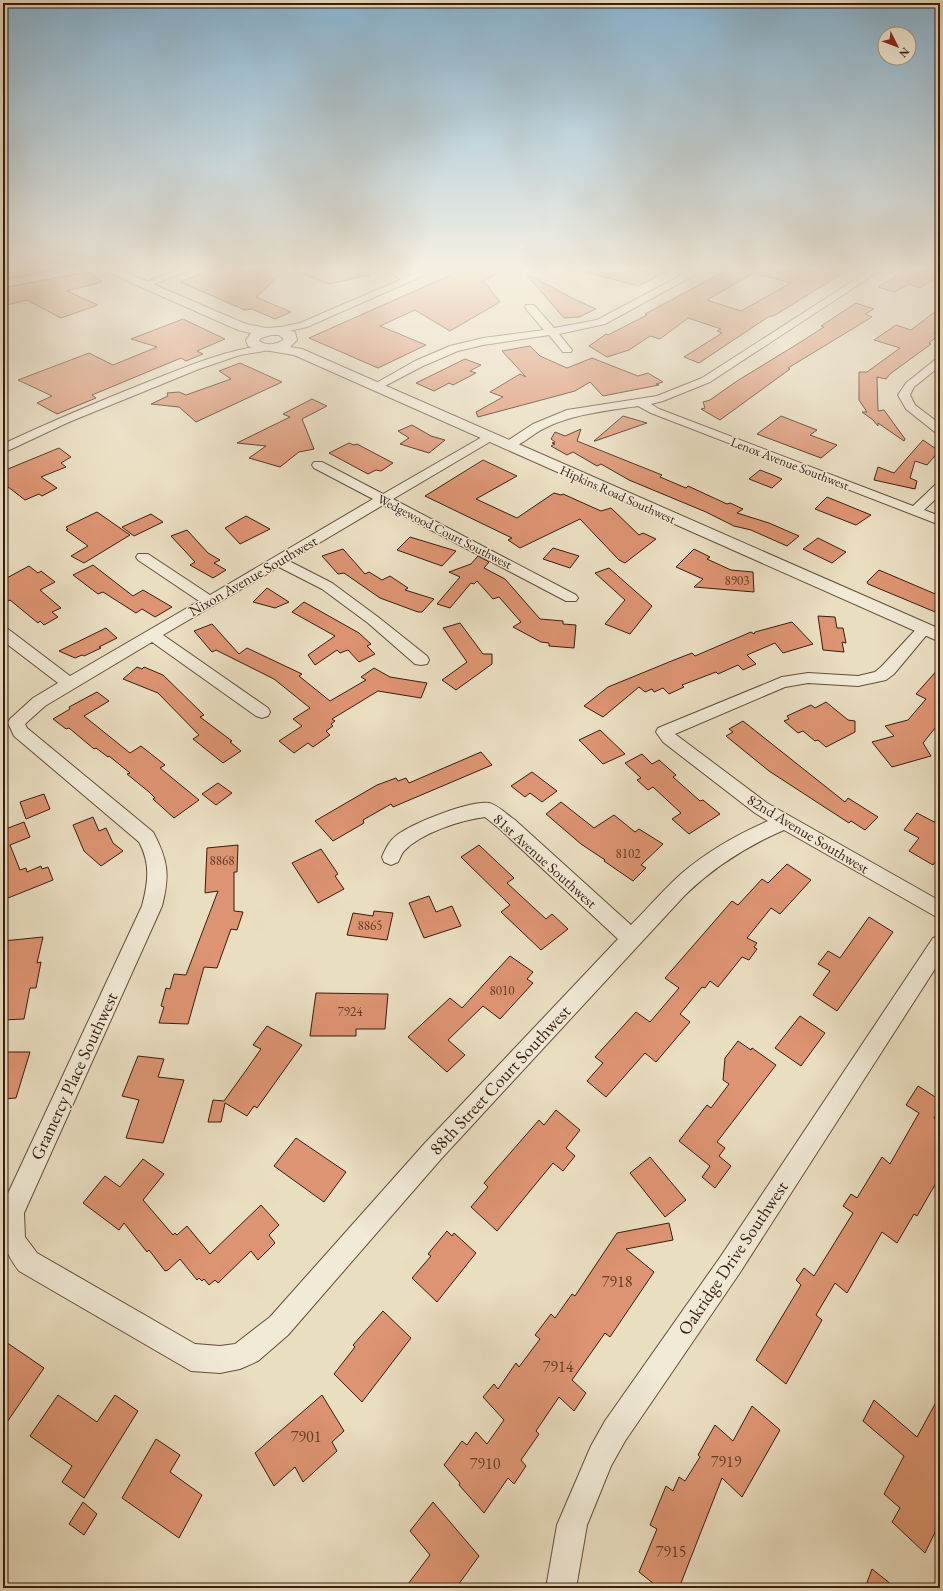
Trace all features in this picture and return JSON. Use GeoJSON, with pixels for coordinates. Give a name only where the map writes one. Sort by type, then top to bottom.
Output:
{"type":"FeatureCollection","features":[{"type":"Feature","properties":{"kind":"street"},"geometry":{"type":"LineString","coordinates":[[238,352],[254,340]]}},
{"type":"Feature","properties":{"kind":"street"},"geometry":{"type":"LineString","coordinates":[[259,340],[256,346],[269,348]]}},
{"type":"Feature","properties":{"kind":"street"},"geometry":{"type":"LineString","coordinates":[[291,340],[293,343],[295,340]]}},
{"type":"Feature","properties":{"kind":"street"},"geometry":{"type":"LineString","coordinates":[[375,387],[436,356],[457,348],[490,340]]}},
{"type":"Feature","properties":{"kind":"street"},"geometry":{"type":"LineString","coordinates":[[558,340],[567,350]]}},
{"type":"Feature","properties":{"kind":"street"},"geometry":{"type":"LineString","coordinates":[[507,445],[538,427],[571,413],[606,406],[642,402],[675,394],[706,380],[767,340]]}},
{"type":"Feature","properties":{"kind":"street","name":"Hipkins Road Southwest"},"geometry":{"type":"LineString","coordinates":[[269,348],[293,343],[375,387],[940,636]]}},
{"type":"Feature","properties":{"kind":"street"},"geometry":{"type":"LineString","coordinates":[[3,449],[65,419],[194,367],[238,352],[269,348]]}},
{"type":"Feature","properties":{"kind":"street"},"geometry":{"type":"LineString","coordinates":[[940,361],[910,385],[904,395],[910,407],[940,430]]}},
{"type":"Feature","properties":{"kind":"street","name":"Lenox Avenue Southwest"},"geometry":{"type":"LineString","coordinates":[[642,402],[655,411],[940,521]]}},
{"type":"Feature","properties":{"kind":"street","name":"Nixon Avenue Southwest"},"geometry":{"type":"LineString","coordinates":[[19,719],[39,702],[69,684],[489,437]]}},
{"type":"Feature","properties":{"kind":"street","name":"Wedgewood Court Southwest"},"geometry":{"type":"LineString","coordinates":[[318,465],[515,567],[571,598]]}},
{"type":"Feature","properties":{"kind":"street"},"geometry":{"type":"LineString","coordinates":[[916,511],[940,488]]}},
{"type":"Feature","properties":{"kind":"street"},"geometry":{"type":"LineString","coordinates":[[142,557],[208,601]]}},
{"type":"Feature","properties":{"kind":"street"},"geometry":{"type":"LineString","coordinates":[[278,561],[327,586],[373,620],[421,660]]}},
{"type":"Feature","properties":{"kind":"street","name":"82nd Avenue Southwest"},"geometry":{"type":"LineString","coordinates":[[924,629],[888,670],[880,676],[858,681],[808,678],[782,682],[664,732],[744,796],[783,822],[940,911]]}},
{"type":"Feature","properties":{"kind":"street"},"geometry":{"type":"LineString","coordinates":[[3,633],[69,684]]}},
{"type":"Feature","properties":{"kind":"street"},"geometry":{"type":"LineString","coordinates":[[152,635],[262,712]]}},
{"type":"Feature","properties":{"kind":"street","name":"Gramercy Place Southwest"},"geometry":{"type":"LineString","coordinates":[[19,719],[16,723],[20,732],[146,837],[156,857],[158,884],[152,906],[12,1212],[10,1223],[14,1246],[28,1262],[191,1357],[209,1360],[234,1359]]}},
{"type":"Feature","properties":{"kind":"street","name":"81st Avenue Southwest"},"geometry":{"type":"LineString","coordinates":[[391,857],[395,848],[404,840],[416,833],[464,812],[488,810],[508,825],[632,939]]}},
{"type":"Feature","properties":{"kind":"street","name":"88th Street Court Southwest"},"geometry":{"type":"LineString","coordinates":[[234,1359],[250,1352],[278,1326],[433,1151],[691,876],[761,832],[783,822]]}},
{"type":"Feature","properties":{"kind":"street","name":"Oakridge Drive Southwest"},"geometry":{"type":"LineString","coordinates":[[561,1588],[572,1525],[601,1456],[615,1431],[730,1265],[940,944]]}},
{"type":"Feature","properties":{"kind":"building"},"geometry":{"type":"Polygon","coordinates":[[[135,340],[222,340],[197,351],[203,354],[186,361],[181,358],[92,395],[96,398],[57,414],[37,403],[52,396],[18,380],[89,353],[113,365],[157,347],[135,340]]]}},
{"type":"Feature","properties":{"kind":"building"},"geometry":{"type":"Polygon","coordinates":[[[314,340],[414,340],[426,345],[378,368],[314,340]]]}},
{"type":"Feature","properties":{"kind":"building"},"geometry":{"type":"Polygon","coordinates":[[[597,340],[644,340],[629,350],[607,357],[589,346],[597,340]]]}},
{"type":"Feature","properties":{"kind":"building"},"geometry":{"type":"Polygon","coordinates":[[[711,340],[733,340],[699,363],[684,357],[711,340]]]}},
{"type":"Feature","properties":{"kind":"building"},"geometry":{"type":"Polygon","coordinates":[[[803,340],[834,340],[788,368],[790,369],[720,420],[701,409],[705,408],[703,402],[710,400],[737,381],[803,340]]]}},
{"type":"Feature","properties":{"kind":"building"},"geometry":{"type":"Polygon","coordinates":[[[875,340],[932,340],[929,343],[931,344],[890,374],[886,379],[877,377],[878,411],[884,410],[905,439],[904,441],[878,423],[878,426],[873,420],[862,412],[867,412],[859,400],[859,372],[867,372],[900,348],[875,340]]]}},
{"type":"Feature","properties":{"kind":"building"},"geometry":{"type":"Polygon","coordinates":[[[530,346],[540,356],[567,368],[592,358],[638,376],[648,373],[663,382],[656,384],[659,385],[603,396],[590,382],[575,391],[478,417],[476,412],[503,397],[490,392],[520,374],[526,377],[502,351],[530,346]]]}},
{"type":"Feature","properties":{"kind":"building"},"geometry":{"type":"Polygon","coordinates":[[[465,359],[481,365],[470,371],[476,373],[453,385],[449,383],[434,391],[416,383],[465,359]]]}},
{"type":"Feature","properties":{"kind":"building"},"geometry":{"type":"Polygon","coordinates":[[[240,363],[282,382],[196,422],[179,407],[151,404],[168,396],[167,393],[179,392],[186,395],[231,379],[219,371],[240,363]]]}},
{"type":"Feature","properties":{"kind":"building"},"geometry":{"type":"Polygon","coordinates":[[[312,399],[327,406],[302,419],[314,449],[299,452],[280,467],[249,458],[266,446],[237,443],[290,417],[283,414],[312,399]]]}},
{"type":"Feature","properties":{"kind":"building"},"geometry":{"type":"Polygon","coordinates":[[[623,416],[647,423],[594,441],[623,416]]]}},
{"type":"Feature","properties":{"kind":"building"},"geometry":{"type":"Polygon","coordinates":[[[781,416],[817,430],[810,435],[837,445],[821,458],[757,434],[781,416]]]}},
{"type":"Feature","properties":{"kind":"building"},"geometry":{"type":"Polygon","coordinates":[[[412,425],[431,436],[445,440],[429,453],[400,444],[409,438],[398,431],[412,425]]]}},
{"type":"Feature","properties":{"kind":"building"},"geometry":{"type":"Polygon","coordinates":[[[581,429],[577,441],[662,475],[660,477],[686,488],[688,486],[727,504],[730,503],[743,509],[737,513],[769,523],[799,536],[787,546],[751,530],[734,526],[706,512],[629,480],[601,464],[597,466],[573,452],[567,455],[551,446],[555,444],[552,443],[555,442],[551,439],[555,432],[565,436],[581,429]]]}},
{"type":"Feature","properties":{"kind":"building"},"geometry":{"type":"Polygon","coordinates":[[[923,440],[939,451],[927,465],[915,461],[910,478],[917,481],[915,489],[874,480],[878,467],[894,473],[923,440]]]}},
{"type":"Feature","properties":{"kind":"building"},"geometry":{"type":"Polygon","coordinates":[[[349,443],[354,445],[357,444],[393,463],[381,471],[376,470],[368,474],[329,453],[349,443]]]}},
{"type":"Feature","properties":{"kind":"building"},"geometry":{"type":"Polygon","coordinates":[[[59,448],[71,457],[61,463],[66,467],[41,477],[57,488],[42,496],[39,494],[25,500],[3,483],[3,471],[59,448]]]}},
{"type":"Feature","properties":{"kind":"building"},"geometry":{"type":"Polygon","coordinates":[[[483,460],[517,476],[476,499],[517,518],[554,493],[561,495],[563,494],[601,511],[611,508],[639,535],[643,533],[656,539],[625,563],[619,560],[580,519],[520,548],[508,540],[512,538],[425,496],[483,460]]]}},
{"type":"Feature","properties":{"kind":"building"},"geometry":{"type":"Polygon","coordinates":[[[760,470],[782,479],[772,488],[749,479],[760,470]]]}},
{"type":"Feature","properties":{"kind":"building"},"geometry":{"type":"Polygon","coordinates":[[[827,497],[871,515],[856,525],[815,509],[827,497]]]}},
{"type":"Feature","properties":{"kind":"building"},"geometry":{"type":"Polygon","coordinates":[[[97,512],[130,535],[84,563],[71,556],[88,546],[66,530],[68,529],[66,527],[97,512]]]}},
{"type":"Feature","properties":{"kind":"building"},"geometry":{"type":"Polygon","coordinates":[[[151,514],[163,522],[134,536],[122,527],[151,514]]]}},
{"type":"Feature","properties":{"kind":"building"},"geometry":{"type":"Polygon","coordinates":[[[246,516],[270,529],[240,544],[225,528],[246,516]]]}},
{"type":"Feature","properties":{"kind":"building"},"geometry":{"type":"Polygon","coordinates":[[[187,530],[208,553],[220,560],[214,563],[226,570],[213,578],[190,565],[195,562],[171,536],[187,530]]]}},
{"type":"Feature","properties":{"kind":"building"},"geometry":{"type":"Polygon","coordinates":[[[410,537],[456,551],[442,566],[397,550],[410,537]]]}},
{"type":"Feature","properties":{"kind":"building"},"geometry":{"type":"Polygon","coordinates":[[[818,538],[846,552],[832,563],[803,549],[818,538]]]}},
{"type":"Feature","properties":{"kind":"building"},"geometry":{"type":"Polygon","coordinates":[[[553,548],[579,556],[570,568],[543,559],[553,548]]]}},
{"type":"Feature","properties":{"kind":"building"},"geometry":{"type":"Polygon","coordinates":[[[343,549],[365,574],[369,572],[382,580],[390,576],[408,588],[405,590],[434,599],[422,612],[418,612],[380,598],[344,573],[338,574],[322,556],[343,549]]]}},
{"type":"Feature","properties":{"kind":"building"},"geometry":{"type":"Polygon","coordinates":[[[694,549],[710,557],[707,559],[731,570],[753,572],[754,592],[694,587],[703,579],[676,567],[694,549]]]}},
{"type":"Feature","properties":{"kind":"building"},"geometry":{"type":"Polygon","coordinates":[[[478,556],[489,562],[484,568],[505,579],[540,619],[563,621],[563,624],[576,625],[574,648],[549,646],[549,643],[541,642],[513,627],[521,622],[499,597],[493,599],[477,581],[474,584],[471,583],[450,608],[437,604],[460,577],[449,572],[471,564],[478,556]]]}},
{"type":"Feature","properties":{"kind":"building"},"geometry":{"type":"Polygon","coordinates":[[[93,565],[133,596],[143,590],[172,607],[155,617],[142,609],[136,613],[103,592],[98,594],[73,575],[93,565]]]}},
{"type":"Feature","properties":{"kind":"building"},"geometry":{"type":"Polygon","coordinates":[[[29,566],[38,573],[41,571],[55,582],[40,590],[61,608],[52,612],[58,617],[44,625],[40,621],[38,623],[10,600],[3,604],[3,580],[29,566]]]}},
{"type":"Feature","properties":{"kind":"building"},"geometry":{"type":"Polygon","coordinates":[[[609,568],[652,606],[630,634],[605,624],[625,600],[595,573],[609,568]]]}},
{"type":"Feature","properties":{"kind":"building"},"geometry":{"type":"Polygon","coordinates":[[[879,570],[940,596],[940,614],[868,584],[867,582],[879,570]]]}},
{"type":"Feature","properties":{"kind":"building"},"geometry":{"type":"Polygon","coordinates":[[[267,588],[289,602],[275,608],[253,602],[267,588]]]}},
{"type":"Feature","properties":{"kind":"building"},"geometry":{"type":"Polygon","coordinates":[[[304,602],[359,633],[371,644],[367,646],[375,654],[359,662],[348,650],[340,653],[337,650],[315,665],[308,655],[335,636],[292,612],[304,602]]]}},
{"type":"Feature","properties":{"kind":"building"},"geometry":{"type":"Polygon","coordinates":[[[818,616],[835,617],[837,628],[843,628],[846,643],[842,642],[844,652],[823,650],[818,616]]]}},
{"type":"Feature","properties":{"kind":"building"},"geometry":{"type":"Polygon","coordinates":[[[792,622],[813,644],[783,653],[775,643],[747,655],[756,664],[743,670],[738,665],[718,674],[716,672],[682,685],[684,687],[669,694],[663,688],[654,692],[652,689],[645,692],[639,687],[603,717],[584,706],[608,687],[674,660],[692,653],[695,656],[751,632],[754,634],[755,632],[792,622]]]}},
{"type":"Feature","properties":{"kind":"building"},"geometry":{"type":"Polygon","coordinates":[[[460,623],[483,654],[492,654],[492,664],[456,690],[442,680],[467,662],[443,628],[460,623]]]}},
{"type":"Feature","properties":{"kind":"building"},"geometry":{"type":"Polygon","coordinates":[[[212,624],[239,654],[247,648],[302,674],[299,676],[330,701],[366,680],[361,677],[374,668],[390,677],[427,683],[421,698],[378,691],[332,719],[335,721],[331,724],[333,726],[326,731],[330,735],[313,747],[308,743],[294,753],[279,741],[302,726],[293,719],[310,708],[274,679],[216,650],[212,652],[194,631],[212,624]]]}},
{"type":"Feature","properties":{"kind":"building"},"geometry":{"type":"Polygon","coordinates":[[[106,628],[117,638],[99,647],[101,648],[84,656],[82,655],[75,658],[59,651],[106,628]]]}},
{"type":"Feature","properties":{"kind":"building"},"geometry":{"type":"Polygon","coordinates":[[[137,667],[142,669],[144,667],[163,675],[204,715],[200,717],[232,741],[230,742],[241,751],[223,763],[193,739],[199,735],[158,693],[123,679],[137,667]]]}},
{"type":"Feature","properties":{"kind":"building"},"geometry":{"type":"Polygon","coordinates":[[[940,667],[940,722],[923,743],[931,756],[892,767],[872,742],[894,736],[885,726],[908,720],[926,699],[916,694],[940,667]]]}},
{"type":"Feature","properties":{"kind":"building"},"geometry":{"type":"Polygon","coordinates":[[[97,692],[109,701],[84,716],[130,753],[141,746],[165,765],[160,768],[199,800],[174,818],[153,799],[155,798],[149,792],[127,774],[130,773],[109,756],[108,757],[96,748],[94,749],[69,728],[66,729],[53,719],[70,709],[69,707],[97,692]]]}},
{"type":"Feature","properties":{"kind":"building"},"geometry":{"type":"Polygon","coordinates":[[[826,702],[848,720],[855,721],[855,732],[826,747],[818,740],[815,741],[803,731],[798,733],[784,721],[789,719],[787,716],[811,705],[815,708],[826,702]]]}},
{"type":"Feature","properties":{"kind":"building"},"geometry":{"type":"Polygon","coordinates":[[[743,721],[845,802],[848,798],[878,817],[865,830],[851,821],[849,823],[769,771],[726,736],[733,732],[729,729],[743,721]]]}},
{"type":"Feature","properties":{"kind":"building"},"geometry":{"type":"Polygon","coordinates":[[[600,730],[625,754],[603,764],[579,740],[600,730]]]}},
{"type":"Feature","properties":{"kind":"building"},"geometry":{"type":"Polygon","coordinates":[[[481,752],[492,765],[393,807],[391,804],[363,820],[364,823],[333,841],[315,821],[377,785],[396,778],[398,781],[406,778],[409,783],[481,752]]]}},
{"type":"Feature","properties":{"kind":"building"},"geometry":{"type":"Polygon","coordinates":[[[642,754],[652,764],[659,760],[676,775],[673,777],[700,801],[703,800],[720,814],[689,834],[672,819],[681,813],[653,787],[648,790],[637,780],[641,778],[625,763],[642,754]]]}},
{"type":"Feature","properties":{"kind":"building"},"geometry":{"type":"Polygon","coordinates":[[[532,772],[557,791],[542,802],[530,793],[525,797],[511,786],[532,772]]]}},
{"type":"Feature","properties":{"kind":"building"},"geometry":{"type":"Polygon","coordinates":[[[218,783],[232,793],[216,805],[202,794],[218,783]]]}},
{"type":"Feature","properties":{"kind":"building"},"geometry":{"type":"Polygon","coordinates":[[[44,794],[50,809],[26,819],[20,802],[44,794]]]}},
{"type":"Feature","properties":{"kind":"building"},"geometry":{"type":"Polygon","coordinates":[[[561,802],[594,828],[614,815],[635,832],[639,829],[663,844],[641,865],[646,868],[633,881],[581,844],[546,814],[561,802]]]}},
{"type":"Feature","properties":{"kind":"building"},"geometry":{"type":"Polygon","coordinates":[[[917,813],[940,825],[940,855],[933,865],[909,851],[919,838],[904,830],[917,813]]]}},
{"type":"Feature","properties":{"kind":"building"},"geometry":{"type":"Polygon","coordinates":[[[93,817],[99,831],[106,828],[113,843],[123,851],[101,866],[84,851],[73,825],[93,817]]]}},
{"type":"Feature","properties":{"kind":"building"},"geometry":{"type":"Polygon","coordinates":[[[24,822],[30,837],[10,845],[20,870],[26,868],[27,872],[41,866],[42,869],[48,867],[53,880],[3,900],[3,830],[24,822]]]}},
{"type":"Feature","properties":{"kind":"building"},"geometry":{"type":"Polygon","coordinates":[[[238,845],[237,872],[234,872],[234,911],[243,912],[237,930],[231,929],[217,968],[204,967],[188,1024],[159,1023],[164,1007],[161,1006],[166,988],[170,989],[174,974],[186,975],[218,891],[205,893],[207,848],[238,845]]]}},
{"type":"Feature","properties":{"kind":"building"},"geometry":{"type":"Polygon","coordinates":[[[479,845],[514,878],[507,883],[546,919],[552,914],[568,929],[541,950],[501,912],[510,905],[461,857],[479,845]]]}},
{"type":"Feature","properties":{"kind":"building"},"geometry":{"type":"Polygon","coordinates":[[[321,849],[338,874],[335,876],[344,889],[318,903],[292,863],[321,849]]]}},
{"type":"Feature","properties":{"kind":"building"},"geometry":{"type":"Polygon","coordinates":[[[787,864],[811,880],[780,914],[771,908],[747,938],[757,943],[754,947],[757,949],[749,960],[742,957],[718,987],[710,981],[705,988],[702,987],[680,1014],[690,1022],[656,1062],[645,1053],[606,1097],[587,1081],[603,1063],[595,1057],[636,1012],[650,1022],[679,988],[665,978],[732,901],[738,905],[762,879],[768,883],[787,864]]]}},
{"type":"Feature","properties":{"kind":"building"},"geometry":{"type":"Polygon","coordinates":[[[429,896],[436,912],[452,906],[461,926],[424,938],[409,903],[429,896]]]}},
{"type":"Feature","properties":{"kind":"building"},"geometry":{"type":"Polygon","coordinates":[[[374,911],[393,913],[387,940],[347,935],[353,913],[373,916],[374,911]]]}},
{"type":"Feature","properties":{"kind":"building"},"geometry":{"type":"Polygon","coordinates":[[[869,917],[893,932],[837,1011],[813,995],[830,971],[818,964],[828,951],[840,958],[869,917]]]}},
{"type":"Feature","properties":{"kind":"building"},"geometry":{"type":"Polygon","coordinates":[[[43,937],[37,963],[41,962],[36,988],[30,988],[24,1019],[3,1020],[3,941],[43,937]]]}},
{"type":"Feature","properties":{"kind":"building"},"geometry":{"type":"Polygon","coordinates":[[[510,956],[533,972],[527,979],[533,983],[500,1019],[483,1006],[448,1040],[465,1055],[447,1072],[408,1037],[450,998],[462,1008],[510,956]]]}},
{"type":"Feature","properties":{"kind":"building"},"geometry":{"type":"Polygon","coordinates":[[[316,993],[388,994],[385,1029],[356,1029],[356,1036],[310,1036],[316,993]]]}},
{"type":"Feature","properties":{"kind":"building"},"geometry":{"type":"Polygon","coordinates":[[[800,1016],[825,1033],[801,1066],[775,1048],[800,1016]]]}},
{"type":"Feature","properties":{"kind":"building"},"geometry":{"type":"Polygon","coordinates":[[[267,1026],[302,1045],[257,1108],[254,1106],[247,1116],[225,1103],[221,1122],[208,1122],[213,1100],[224,1101],[261,1049],[253,1045],[267,1026]]]}},
{"type":"Feature","properties":{"kind":"building"},"geometry":{"type":"Polygon","coordinates":[[[738,1041],[751,1050],[752,1048],[776,1065],[717,1142],[725,1148],[719,1156],[731,1166],[715,1188],[702,1177],[710,1166],[679,1141],[707,1105],[711,1108],[729,1084],[723,1080],[725,1058],[738,1041]]]}},
{"type":"Feature","properties":{"kind":"building"},"geometry":{"type":"Polygon","coordinates":[[[3,1052],[30,1052],[16,1098],[3,1099],[3,1052]]]}},
{"type":"Feature","properties":{"kind":"building"},"geometry":{"type":"Polygon","coordinates":[[[138,1056],[164,1059],[158,1077],[184,1080],[163,1143],[126,1138],[139,1100],[122,1096],[138,1056]]]}},
{"type":"Feature","properties":{"kind":"building"},"geometry":{"type":"Polygon","coordinates":[[[918,1086],[940,1100],[940,1108],[934,1118],[940,1122],[940,1176],[917,1216],[914,1214],[897,1243],[882,1232],[847,1293],[835,1283],[816,1315],[822,1320],[786,1384],[756,1360],[801,1285],[796,1280],[804,1268],[814,1276],[853,1213],[843,1206],[851,1194],[857,1198],[882,1157],[890,1164],[919,1113],[906,1105],[918,1086]]]}},
{"type":"Feature","properties":{"kind":"building"},"geometry":{"type":"Polygon","coordinates":[[[556,1110],[580,1130],[566,1148],[575,1156],[563,1171],[553,1163],[497,1231],[471,1207],[488,1187],[484,1183],[539,1120],[544,1125],[556,1110]]]}},
{"type":"Feature","properties":{"kind":"building"},"geometry":{"type":"Polygon","coordinates":[[[296,1138],[346,1172],[324,1202],[274,1166],[296,1138]]]}},
{"type":"Feature","properties":{"kind":"building"},"geometry":{"type":"Polygon","coordinates":[[[650,1157],[686,1200],[665,1217],[630,1173],[650,1157]]]}},
{"type":"Feature","properties":{"kind":"building"},"geometry":{"type":"Polygon","coordinates":[[[143,1159],[164,1174],[143,1200],[173,1235],[175,1233],[177,1235],[187,1226],[210,1254],[261,1205],[279,1225],[269,1235],[275,1243],[258,1260],[251,1251],[218,1283],[215,1280],[209,1285],[204,1279],[202,1281],[199,1278],[197,1280],[180,1259],[165,1271],[149,1250],[147,1252],[124,1223],[119,1230],[83,1203],[105,1176],[120,1187],[143,1159]]]}},
{"type":"Feature","properties":{"kind":"building"},"geometry":{"type":"Polygon","coordinates":[[[669,1223],[673,1240],[626,1249],[654,1272],[610,1337],[605,1333],[572,1380],[586,1393],[574,1411],[559,1397],[536,1431],[539,1434],[521,1460],[526,1466],[514,1484],[508,1478],[484,1513],[459,1485],[460,1483],[444,1465],[462,1441],[467,1445],[476,1432],[487,1444],[504,1420],[483,1397],[494,1384],[498,1389],[516,1363],[519,1367],[540,1339],[535,1335],[551,1314],[555,1318],[572,1294],[575,1296],[617,1233],[669,1223]]]}},
{"type":"Feature","properties":{"kind":"building"},"geometry":{"type":"Polygon","coordinates":[[[447,1231],[452,1236],[454,1233],[476,1253],[437,1302],[412,1278],[431,1256],[428,1254],[447,1231]]]}},
{"type":"Feature","properties":{"kind":"building"},"geometry":{"type":"Polygon","coordinates":[[[383,1311],[411,1338],[362,1402],[334,1374],[355,1347],[353,1345],[383,1311]]]}},
{"type":"Feature","properties":{"kind":"building"},"geometry":{"type":"Polygon","coordinates":[[[3,1340],[44,1368],[3,1428],[3,1340]]]}},
{"type":"Feature","properties":{"kind":"building"},"geometry":{"type":"Polygon","coordinates":[[[58,1395],[97,1422],[115,1395],[138,1411],[84,1498],[62,1482],[72,1466],[30,1436],[58,1395]]]}},
{"type":"Feature","properties":{"kind":"building"},"geometry":{"type":"Polygon","coordinates":[[[322,1395],[344,1431],[332,1442],[337,1451],[303,1482],[295,1467],[274,1486],[255,1453],[322,1395]]]}},
{"type":"Feature","properties":{"kind":"building"},"geometry":{"type":"Polygon","coordinates":[[[940,1395],[940,1522],[925,1553],[892,1522],[900,1508],[884,1494],[904,1456],[863,1421],[874,1400],[917,1437],[940,1395]]]}},
{"type":"Feature","properties":{"kind":"building"},"geometry":{"type":"Polygon","coordinates":[[[752,1406],[780,1430],[742,1497],[722,1478],[679,1588],[659,1588],[639,1572],[657,1529],[650,1525],[666,1486],[673,1491],[679,1477],[685,1481],[700,1457],[698,1455],[715,1425],[733,1441],[752,1406]]]}},
{"type":"Feature","properties":{"kind":"building"},"geometry":{"type":"Polygon","coordinates":[[[156,1439],[180,1455],[170,1472],[202,1495],[179,1538],[122,1498],[156,1439]]]}},
{"type":"Feature","properties":{"kind":"building"},"geometry":{"type":"Polygon","coordinates":[[[83,1502],[97,1514],[84,1535],[69,1524],[83,1502]]]}},
{"type":"Feature","properties":{"kind":"building"},"geometry":{"type":"Polygon","coordinates":[[[433,1502],[479,1556],[456,1588],[405,1588],[430,1555],[410,1531],[433,1502]]]}},
{"type":"Feature","properties":{"kind":"building"},"geometry":{"type":"Polygon","coordinates":[[[872,1569],[896,1588],[865,1588],[872,1569]]]}}]}
